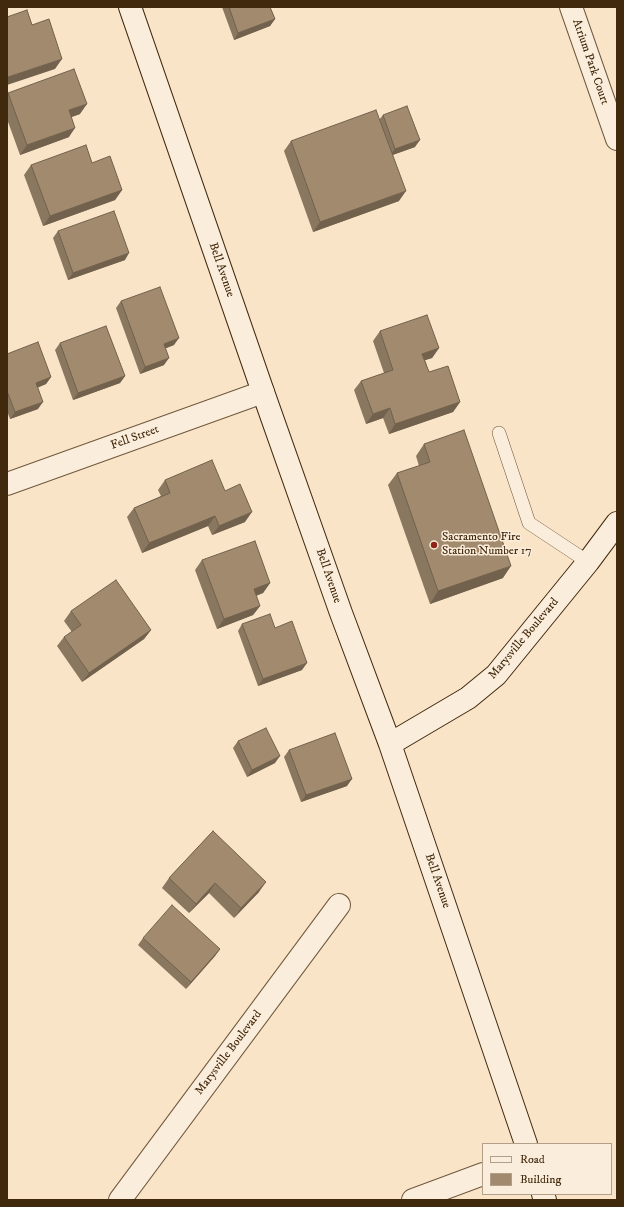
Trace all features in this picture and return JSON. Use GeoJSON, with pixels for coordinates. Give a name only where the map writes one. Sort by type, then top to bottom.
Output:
{"type":"FeatureCollection","features":[{"type":"Feature","properties":{"kind":"main road","name":"Bell Avenue"},"geometry":{"type":"LineString","coordinates":[[130,7],[263,392],[341,613],[390,744],[526,1143]]}},
{"type":"Feature","properties":{"kind":"main road","name":"Atrium Park Court"},"geometry":{"type":"LineString","coordinates":[[571,7],[617,139]]}},
{"type":"Feature","properties":{"kind":"main road","name":"Fell Street"},"geometry":{"type":"LineString","coordinates":[[7,484],[263,392]]}},
{"type":"Feature","properties":{"kind":"main road","name":"Marysville Boulevard"},"geometry":{"type":"LineString","coordinates":[[390,744],[468,698],[496,675],[588,562],[617,523]]}},
{"type":"Feature","properties":{"kind":"main road","name":"Marysville Boulevard"},"geometry":{"type":"LineString","coordinates":[[120,1200],[339,905]]}},
{"type":"Feature","properties":{"kind":"main road"},"geometry":{"type":"LineString","coordinates":[[413,1200],[482,1174]]}},
{"type":"Feature","properties":{"kind":"lane"},"geometry":{"type":"LineString","coordinates":[[499,433],[529,523],[588,562]]}},
{"type":"Feature","properties":{"kind":"building"},"geometry":{"type":"Polygon","coordinates":[[[229,7],[270,7],[275,19],[238,33],[229,7]]]}},
{"type":"Feature","properties":{"kind":"building"},"geometry":{"type":"Polygon","coordinates":[[[27,10],[32,25],[49,19],[62,59],[8,77],[7,17],[27,10]]]}},
{"type":"Feature","properties":{"kind":"building"},"geometry":{"type":"Polygon","coordinates":[[[74,69],[87,104],[69,110],[75,128],[27,145],[8,93],[74,69]]]}},
{"type":"Feature","properties":{"kind":"building"},"geometry":{"type":"Polygon","coordinates":[[[407,106],[420,140],[395,149],[383,115],[407,106]]]}},
{"type":"Feature","properties":{"kind":"building"},"geometry":{"type":"Polygon","coordinates":[[[376,110],[406,191],[320,222],[291,141],[376,110]]]}},
{"type":"Feature","properties":{"kind":"building"},"geometry":{"type":"Polygon","coordinates":[[[86,145],[92,163],[110,156],[122,190],[50,216],[31,165],[86,145]]]}},
{"type":"Feature","properties":{"kind":"building"},"geometry":{"type":"Polygon","coordinates":[[[114,211],[129,253],[73,273],[58,231],[114,211]]]}},
{"type":"Feature","properties":{"kind":"building"},"geometry":{"type":"Polygon","coordinates":[[[160,287],[179,338],[164,344],[169,358],[145,367],[121,301],[160,287]]]}},
{"type":"Feature","properties":{"kind":"building"},"geometry":{"type":"Polygon","coordinates":[[[427,315],[439,348],[422,354],[429,372],[448,366],[460,402],[395,424],[390,408],[373,414],[361,381],[393,370],[380,331],[427,315]]]}},
{"type":"Feature","properties":{"kind":"building"},"geometry":{"type":"Polygon","coordinates":[[[106,326],[125,376],[78,393],[60,343],[106,326]]]}},
{"type":"Feature","properties":{"kind":"building"},"geometry":{"type":"Polygon","coordinates":[[[38,342],[51,377],[36,383],[43,402],[15,412],[7,391],[7,354],[38,342]]]}},
{"type":"Feature","properties":{"kind":"building"},"geometry":{"type":"Polygon","coordinates":[[[464,430],[511,566],[438,591],[397,473],[430,462],[424,444],[464,430]]]}},
{"type":"Feature","properties":{"kind":"building"},"geometry":{"type":"Polygon","coordinates":[[[212,460],[225,491],[240,484],[252,512],[219,526],[215,516],[149,543],[134,508],[170,493],[165,480],[212,460]]]}},
{"type":"Feature","properties":{"kind":"building"},"geometry":{"type":"Polygon","coordinates":[[[255,541],[270,583],[254,589],[260,606],[224,619],[202,560],[255,541]]]}},
{"type":"Feature","properties":{"kind":"building"},"geometry":{"type":"Polygon","coordinates":[[[116,580],[151,630],[89,673],[64,637],[81,625],[71,611],[116,580]]]}},
{"type":"Feature","properties":{"kind":"building"},"geometry":{"type":"Polygon","coordinates":[[[270,614],[275,628],[292,621],[307,663],[263,679],[242,624],[270,614]]]}},
{"type":"Feature","properties":{"kind":"building"},"geometry":{"type":"Polygon","coordinates":[[[266,728],[280,756],[252,770],[238,741],[266,728]]]}},
{"type":"Feature","properties":{"kind":"building"},"geometry":{"type":"Polygon","coordinates":[[[335,733],[352,779],[306,795],[289,750],[335,733]]]}},
{"type":"Feature","properties":{"kind":"building"},"geometry":{"type":"Polygon","coordinates":[[[213,831],[266,882],[241,908],[215,883],[196,904],[169,878],[213,831]]]}},
{"type":"Feature","properties":{"kind":"building"},"geometry":{"type":"Polygon","coordinates":[[[172,905],[220,949],[191,982],[143,938],[172,905]]]}},
{"type":"Feature","properties":{"kind":"place","name":"Sacramento Fire Station Number 17"},"geometry":{"type":"Point","coordinates":[434,545]}}]}
